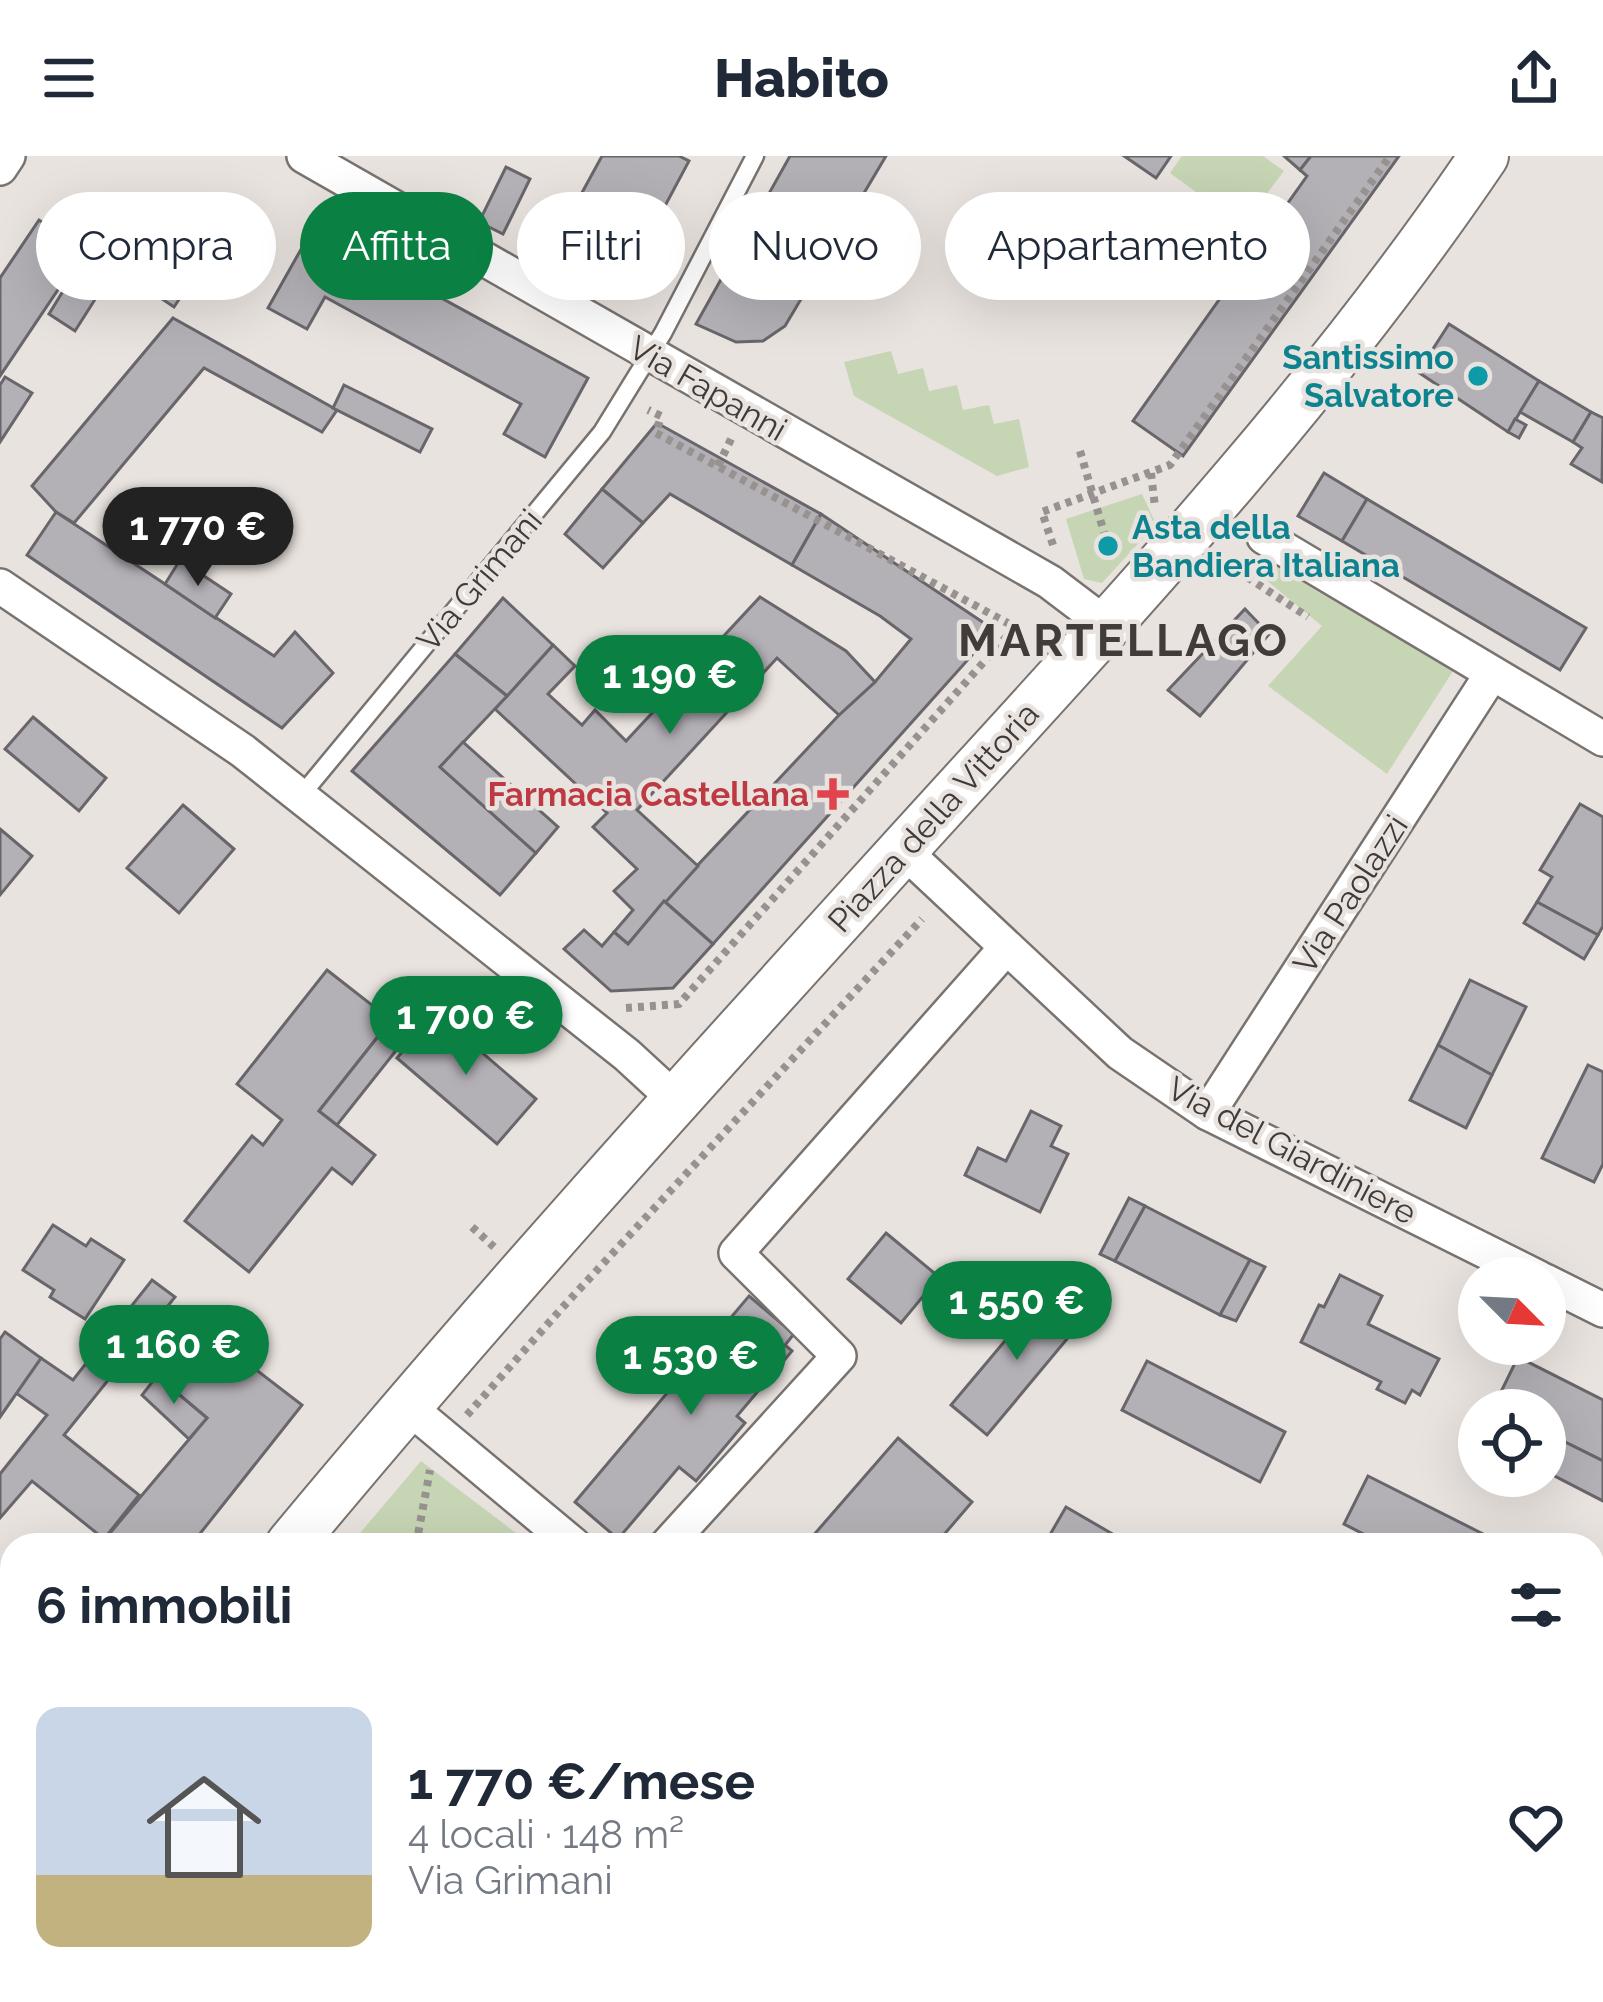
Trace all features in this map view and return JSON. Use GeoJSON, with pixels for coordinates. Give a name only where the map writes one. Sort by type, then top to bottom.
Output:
{"type":"FeatureCollection","features":[{"type":"Feature","properties":{"kind":"street"},"geometry":{"type":"LineString","coordinates":[[0,168],[8,156]]}},
{"type":"Feature","properties":{"kind":"street","name":"Via Fapanni"},"geometry":{"type":"LineString","coordinates":[[304,156],[1039,575],[1108,626]]}},
{"type":"Feature","properties":{"kind":"street","name":"Piazza della Vittoria"},"geometry":{"type":"LineString","coordinates":[[300,1533],[406,1405],[1108,626],[1306,398],[1389,292],[1484,156]]}},
{"type":"Feature","properties":{"kind":"street"},"geometry":{"type":"LineString","coordinates":[[1264,537],[1603,739]]}},
{"type":"Feature","properties":{"kind":"street"},"geometry":{"type":"LineString","coordinates":[[0,586],[243,751],[627,1055],[678,1102]]}},
{"type":"Feature","properties":{"kind":"street","name":"Via Paolazzi"},"geometry":{"type":"LineString","coordinates":[[1208,1113],[1491,675]]}},
{"type":"Feature","properties":{"kind":"street","name":"Via del Giardiniere"},"geometry":{"type":"LineString","coordinates":[[903,850],[1120,1053],[1208,1113],[1498,1257]]}},
{"type":"Feature","properties":{"kind":"street"},"geometry":{"type":"LineString","coordinates":[[678,1533],[839,1356],[736,1253],[1006,948]]}},
{"type":"Feature","properties":{"kind":"street","name":"Via del Giardiniere"},"geometry":{"type":"LineString","coordinates":[[1566,1291],[1603,1310]]}},
{"type":"Feature","properties":{"kind":"street"},"geometry":{"type":"LineString","coordinates":[[406,1405],[560,1533]]}},
{"type":"Feature","properties":{"kind":"lane","name":"Via Grimani"},"geometry":{"type":"LineString","coordinates":[[299,798],[602,432],[650,356],[755,156]]}},
{"type":"Feature","properties":{"kind":"path"},"geometry":{"type":"LineString","coordinates":[[1054,548],[1042,512],[1170,465],[1390,156]]}},
{"type":"Feature","properties":{"kind":"path"},"geometry":{"type":"LineString","coordinates":[[613,1009],[679,1004],[1015,627],[656,434],[661,416],[643,407],[634,424]]}},
{"type":"Feature","properties":{"kind":"path"},"geometry":{"type":"LineString","coordinates":[[717,467],[736,430]]}},
{"type":"Feature","properties":{"kind":"path"},"geometry":{"type":"LineString","coordinates":[[1080,451],[1108,546]]}},
{"type":"Feature","properties":{"kind":"path"},"geometry":{"type":"LineString","coordinates":[[1150,473],[1152,503],[1164,520]]}},
{"type":"Feature","properties":{"kind":"path"},"geometry":{"type":"LineString","coordinates":[[1227,564],[1308,617]]}},
{"type":"Feature","properties":{"kind":"path"},"geometry":{"type":"LineString","coordinates":[[833,828],[845,840]]}},
{"type":"Feature","properties":{"kind":"path"},"geometry":{"type":"LineString","coordinates":[[466,1416],[920,918]]}},
{"type":"Feature","properties":{"kind":"path"},"geometry":{"type":"LineString","coordinates":[[418,1533],[431,1469]]}},
{"type":"Feature","properties":{"kind":"green space"},"geometry":{"type":"Polygon","coordinates":[[[1182,156],[1263,156],[1284,171],[1268,192],[1196,192],[1170,173],[1182,156]]]}},
{"type":"Feature","properties":{"kind":"green space"},"geometry":{"type":"Polygon","coordinates":[[[891,351],[898,374],[923,368],[929,391],[957,385],[963,410],[989,405],[994,424],[1019,419],[1029,467],[997,476],[854,396],[844,362],[891,351]]]}},
{"type":"Feature","properties":{"kind":"green space"},"geometry":{"type":"Polygon","coordinates":[[[1142,494],[1156,524],[1102,583],[1084,579],[1066,519],[1142,494]]]}},
{"type":"Feature","properties":{"kind":"green space"},"geometry":{"type":"Polygon","coordinates":[[[1259,557],[1453,671],[1387,774],[1268,686],[1322,626],[1248,565],[1259,557]]]}},
{"type":"Feature","properties":{"kind":"green space"},"geometry":{"type":"Polygon","coordinates":[[[421,1461],[516,1533],[360,1533],[421,1461]]]}},
{"type":"Feature","properties":{"kind":"building"},"geometry":{"type":"Polygon","coordinates":[[[602,156],[679,156],[689,161],[672,192],[582,192],[602,156]]]}},
{"type":"Feature","properties":{"kind":"building"},"geometry":{"type":"Polygon","coordinates":[[[790,156],[886,156],[865,192],[770,192],[790,156]]]}},
{"type":"Feature","properties":{"kind":"building"},"geometry":{"type":"Polygon","coordinates":[[[1124,156],[1171,156],[1156,178],[1124,156]]]}},
{"type":"Feature","properties":{"kind":"building"},"geometry":{"type":"Polygon","coordinates":[[[1284,156],[1311,156],[1300,170],[1284,156]]]}},
{"type":"Feature","properties":{"kind":"building"},"geometry":{"type":"Polygon","coordinates":[[[1311,156],[1399,156],[1310,280],[1310,192],[1296,192],[1307,176],[1300,170],[1311,156]]]}},
{"type":"Feature","properties":{"kind":"building"},"geometry":{"type":"Polygon","coordinates":[[[506,167],[530,179],[524,192],[517,192],[517,205],[503,234],[493,229],[493,193],[506,167]]]}},
{"type":"Feature","properties":{"kind":"building"},"geometry":{"type":"Polygon","coordinates":[[[36,224],[36,300],[51,300],[0,376],[0,278],[36,224]]]}},
{"type":"Feature","properties":{"kind":"building"},"geometry":{"type":"Polygon","coordinates":[[[300,251],[300,300],[323,300],[307,329],[268,308],[300,251]]]}},
{"type":"Feature","properties":{"kind":"building"},"geometry":{"type":"Polygon","coordinates":[[[58,300],[95,300],[75,331],[49,314],[58,300]]]}},
{"type":"Feature","properties":{"kind":"building"},"geometry":{"type":"Polygon","coordinates":[[[330,300],[445,300],[588,378],[545,457],[504,434],[521,404],[330,300]]]}},
{"type":"Feature","properties":{"kind":"building"},"geometry":{"type":"Polygon","coordinates":[[[709,300],[800,300],[785,326],[763,341],[736,342],[696,324],[709,300]]]}},
{"type":"Feature","properties":{"kind":"building"},"geometry":{"type":"Polygon","coordinates":[[[1219,300],[1295,300],[1183,456],[1133,421],[1219,300]]]}},
{"type":"Feature","properties":{"kind":"building"},"geometry":{"type":"Polygon","coordinates":[[[173,318],[337,410],[322,432],[204,368],[74,523],[56,512],[32,486],[173,318]]]}},
{"type":"Feature","properties":{"kind":"building","name":"Santissimo Salvatore"},"geometry":{"type":"Polygon","coordinates":[[[1449,324],[1539,381],[1508,432],[1418,372],[1449,324]]]}},
{"type":"Feature","properties":{"kind":"building"},"geometry":{"type":"Polygon","coordinates":[[[5,377],[32,393],[0,442],[0,385],[5,377]]]}},
{"type":"Feature","properties":{"kind":"building"},"geometry":{"type":"Polygon","coordinates":[[[1539,381],[1591,412],[1573,442],[1520,412],[1539,381]]]}},
{"type":"Feature","properties":{"kind":"building"},"geometry":{"type":"Polygon","coordinates":[[[344,385],[432,429],[420,452],[333,408],[344,385]]]}},
{"type":"Feature","properties":{"kind":"building"},"geometry":{"type":"Polygon","coordinates":[[[1591,412],[1603,418],[1602,482],[1571,464],[1582,448],[1573,442],[1591,412]]]}},
{"type":"Feature","properties":{"kind":"building"},"geometry":{"type":"Polygon","coordinates":[[[1515,419],[1526,425],[1519,438],[1508,432],[1515,419]]]}},
{"type":"Feature","properties":{"kind":"building"},"geometry":{"type":"Polygon","coordinates":[[[657,423],[821,514],[792,565],[670,494],[643,523],[602,489],[657,423]]]}},
{"type":"Feature","properties":{"kind":"building"},"geometry":{"type":"Polygon","coordinates":[[[1324,473],[1367,499],[1342,541],[1298,516],[1324,473]]]}},
{"type":"Feature","properties":{"kind":"building"},"geometry":{"type":"Polygon","coordinates":[[[602,489],[643,523],[603,568],[565,534],[602,489]]]}},
{"type":"Feature","properties":{"kind":"building"},"geometry":{"type":"Polygon","coordinates":[[[1367,499],[1586,628],[1560,670],[1342,541],[1367,499]]]}},
{"type":"Feature","properties":{"kind":"building"},"geometry":{"type":"Polygon","coordinates":[[[56,512],[274,656],[295,632],[333,673],[282,728],[27,555],[56,512]]]}},
{"type":"Feature","properties":{"kind":"building"},"geometry":{"type":"Polygon","coordinates":[[[821,514],[987,625],[973,654],[713,944],[664,901],[911,639],[792,565],[821,514]]]}},
{"type":"Feature","properties":{"kind":"building"},"geometry":{"type":"Polygon","coordinates":[[[180,560],[231,594],[215,618],[165,584],[180,560]]]}},
{"type":"Feature","properties":{"kind":"building"},"geometry":{"type":"Polygon","coordinates":[[[760,597],[846,651],[875,682],[839,715],[777,658],[637,810],[698,866],[628,944],[614,932],[633,910],[614,891],[637,869],[593,827],[607,813],[495,709],[553,645],[575,666],[548,694],[582,725],[595,710],[626,741],[760,597]]]}},
{"type":"Feature","properties":{"kind":"building"},"geometry":{"type":"Polygon","coordinates":[[[503,598],[553,645],[507,696],[455,654],[503,598]]]}},
{"type":"Feature","properties":{"kind":"building"},"geometry":{"type":"Polygon","coordinates":[[[1245,609],[1269,634],[1200,716],[1168,690],[1245,609]]]}},
{"type":"Feature","properties":{"kind":"building"},"geometry":{"type":"Polygon","coordinates":[[[455,654],[507,696],[440,767],[536,853],[500,895],[352,771],[455,654]]]}},
{"type":"Feature","properties":{"kind":"building"},"geometry":{"type":"Polygon","coordinates":[[[33,717],[106,778],[79,811],[5,749],[33,717]]]}},
{"type":"Feature","properties":{"kind":"building"},"geometry":{"type":"Polygon","coordinates":[[[463,742],[558,827],[536,853],[440,767],[463,742]]]}},
{"type":"Feature","properties":{"kind":"building"},"geometry":{"type":"Polygon","coordinates":[[[1580,804],[1603,817],[1603,926],[1598,935],[1537,902],[1552,877],[1540,870],[1580,804]]]}},
{"type":"Feature","properties":{"kind":"building"},"geometry":{"type":"Polygon","coordinates":[[[183,805],[234,849],[179,913],[127,868],[183,805]]]}},
{"type":"Feature","properties":{"kind":"building"},"geometry":{"type":"Polygon","coordinates":[[[0,829],[32,856],[0,895],[0,829]]]}},
{"type":"Feature","properties":{"kind":"building"},"geometry":{"type":"Polygon","coordinates":[[[664,901],[713,944],[673,988],[611,991],[564,949],[584,930],[602,946],[614,932],[628,944],[664,901]]]}},
{"type":"Feature","properties":{"kind":"building"},"geometry":{"type":"Polygon","coordinates":[[[1537,902],[1598,935],[1584,959],[1524,923],[1537,902]]]}},
{"type":"Feature","properties":{"kind":"building"},"geometry":{"type":"Polygon","coordinates":[[[327,970],[391,1020],[319,1111],[375,1155],[352,1184],[332,1168],[249,1272],[185,1221],[252,1136],[263,1145],[282,1120],[237,1084],[327,970]]]}},
{"type":"Feature","properties":{"kind":"building"},"geometry":{"type":"Polygon","coordinates":[[[1470,980],[1526,1007],[1492,1075],[1438,1045],[1470,980]]]}},
{"type":"Feature","properties":{"kind":"building"},"geometry":{"type":"Polygon","coordinates":[[[436,1013],[536,1099],[497,1144],[397,1058],[436,1013]]]}},
{"type":"Feature","properties":{"kind":"building"},"geometry":{"type":"Polygon","coordinates":[[[384,1029],[402,1043],[337,1125],[319,1111],[384,1029]]]}},
{"type":"Feature","properties":{"kind":"building"},"geometry":{"type":"Polygon","coordinates":[[[1438,1045],[1492,1075],[1466,1128],[1410,1100],[1438,1045]]]}},
{"type":"Feature","properties":{"kind":"building"},"geometry":{"type":"Polygon","coordinates":[[[1588,1065],[1603,1072],[1603,1164],[1594,1182],[1542,1158],[1588,1065]]]}},
{"type":"Feature","properties":{"kind":"building"},"geometry":{"type":"Polygon","coordinates":[[[1031,1111],[1061,1126],[1051,1146],[1068,1154],[1040,1212],[965,1175],[978,1148],[1006,1161],[1031,1111]]]}},
{"type":"Feature","properties":{"kind":"building"},"geometry":{"type":"Polygon","coordinates":[[[1129,1198],[1145,1206],[1115,1261],[1100,1254],[1129,1198]]]}},
{"type":"Feature","properties":{"kind":"building"},"geometry":{"type":"Polygon","coordinates":[[[1145,1206],[1250,1260],[1220,1315],[1115,1261],[1145,1206]]]}},
{"type":"Feature","properties":{"kind":"building"},"geometry":{"type":"Polygon","coordinates":[[[53,1225],[86,1246],[91,1239],[124,1260],[85,1319],[50,1297],[54,1290],[23,1270],[53,1225]]]}},
{"type":"Feature","properties":{"kind":"building"},"geometry":{"type":"Polygon","coordinates":[[[886,1233],[939,1277],[901,1323],[848,1279],[886,1233]]]}},
{"type":"Feature","properties":{"kind":"building"},"geometry":{"type":"Polygon","coordinates":[[[1250,1260],[1265,1267],[1236,1321],[1220,1315],[1250,1260]]]}},
{"type":"Feature","properties":{"kind":"building"},"geometry":{"type":"Polygon","coordinates":[[[1340,1275],[1382,1296],[1368,1324],[1439,1359],[1420,1395],[1412,1390],[1405,1403],[1377,1389],[1381,1382],[1301,1342],[1340,1275]]]}},
{"type":"Feature","properties":{"kind":"building"},"geometry":{"type":"Polygon","coordinates":[[[152,1280],[175,1297],[64,1435],[139,1495],[109,1533],[97,1533],[32,1481],[0,1518],[0,1474],[47,1415],[16,1393],[41,1358],[73,1380],[152,1280]]]}},
{"type":"Feature","properties":{"kind":"building"},"geometry":{"type":"Polygon","coordinates":[[[1047,1291],[1082,1321],[987,1435],[951,1405],[1047,1291]]]}},
{"type":"Feature","properties":{"kind":"building"},"geometry":{"type":"Polygon","coordinates":[[[749,1296],[794,1334],[785,1345],[792,1351],[737,1416],[745,1423],[696,1481],[679,1467],[623,1533],[611,1533],[575,1502],[749,1296]]]}},
{"type":"Feature","properties":{"kind":"building"},"geometry":{"type":"Polygon","coordinates":[[[198,1325],[302,1405],[201,1533],[110,1533],[207,1418],[157,1376],[198,1325]]]}},
{"type":"Feature","properties":{"kind":"building"},"geometry":{"type":"Polygon","coordinates":[[[5,1332],[41,1358],[0,1417],[0,1339],[5,1332]]]}},
{"type":"Feature","properties":{"kind":"building"},"geometry":{"type":"Polygon","coordinates":[[[1147,1361],[1285,1432],[1260,1482],[1122,1410],[1147,1361]]]}},
{"type":"Feature","properties":{"kind":"building"},"geometry":{"type":"Polygon","coordinates":[[[1514,1365],[1534,1365],[1603,1400],[1603,1461],[1566,1442],[1566,1389],[1502,1389],[1514,1365]]]}},
{"type":"Feature","properties":{"kind":"building"},"geometry":{"type":"Polygon","coordinates":[[[157,1376],[207,1418],[189,1439],[142,1395],[157,1376]]]}},
{"type":"Feature","properties":{"kind":"building"},"geometry":{"type":"Polygon","coordinates":[[[898,1438],[972,1502],[945,1533],[815,1533],[898,1438]]]}},
{"type":"Feature","properties":{"kind":"building"},"geometry":{"type":"Polygon","coordinates":[[[1566,1442],[1603,1461],[1603,1501],[1566,1482],[1566,1442]]]}},
{"type":"Feature","properties":{"kind":"building"},"geometry":{"type":"Polygon","coordinates":[[[1368,1476],[1481,1533],[1362,1533],[1344,1524],[1368,1476]]]}},
{"type":"Feature","properties":{"kind":"building"},"geometry":{"type":"Polygon","coordinates":[[[1066,1507],[1111,1533],[1051,1533],[1066,1507]]]}},
{"type":"Feature","properties":{"kind":"place","name":"Santissimo Salvatore"},"geometry":{"type":"Point","coordinates":[1478,376]}},
{"type":"Feature","properties":{"kind":"place","name":"Asta della Bandiera Italiana"},"geometry":{"type":"Point","coordinates":[1108,546]}},
{"type":"Feature","properties":{"kind":"place","name":"Farmacia Castellana"},"geometry":{"type":"Point","coordinates":[833,794]}},
{"type":"Feature","properties":{"kind":"district","name":"MARTELLAGO"},"geometry":{"type":"Point","coordinates":[1124,640]}}]}
